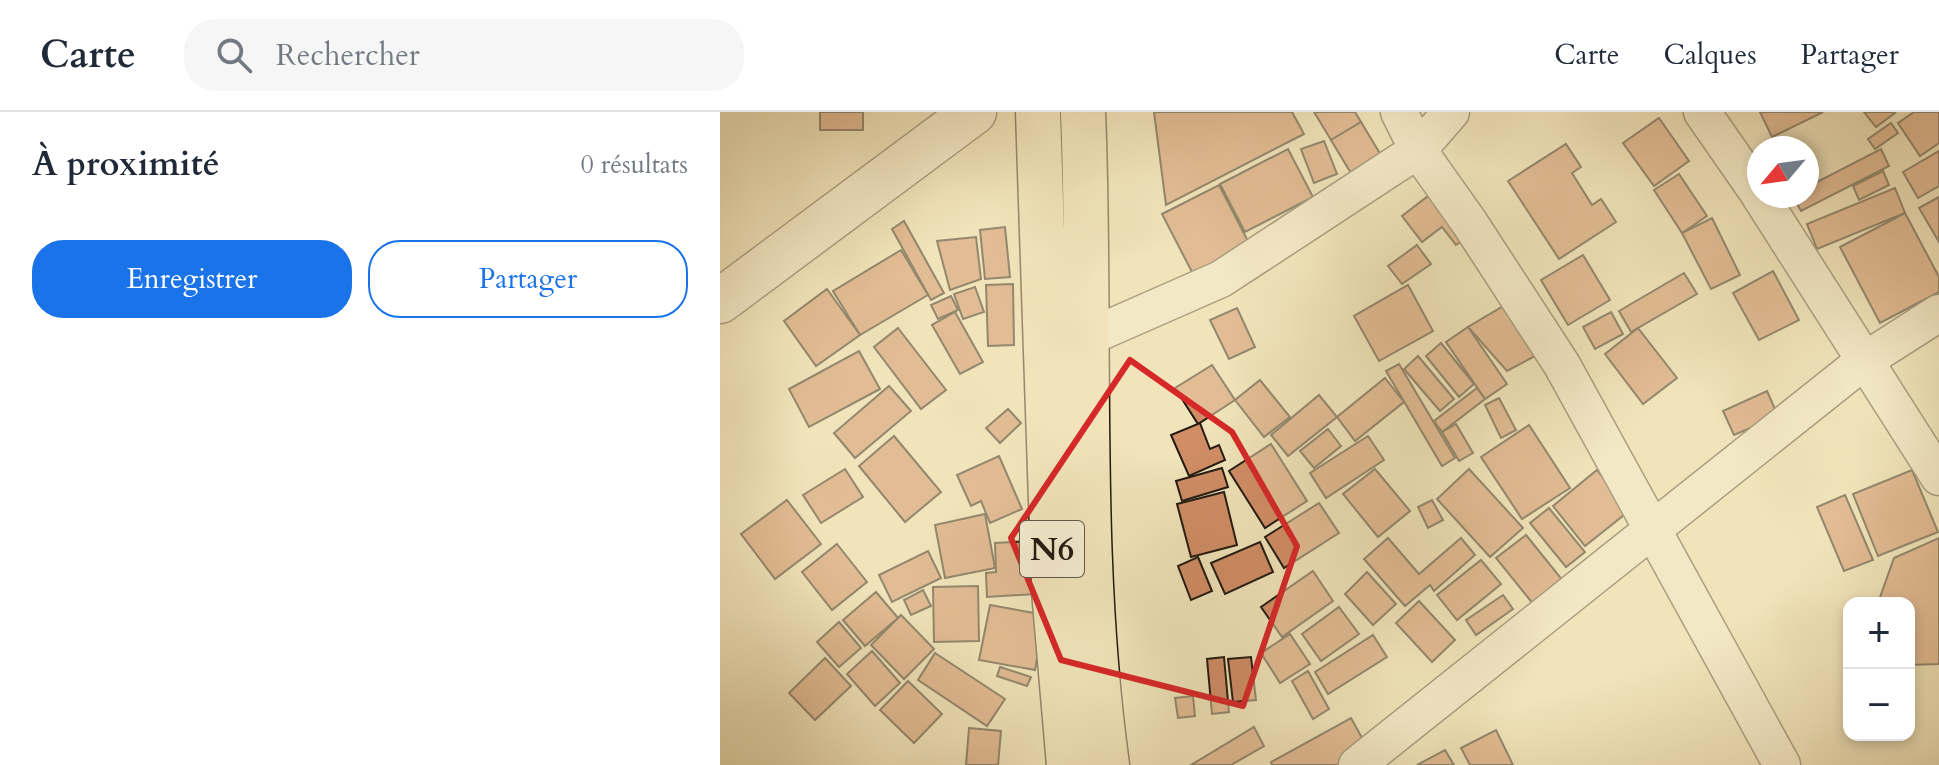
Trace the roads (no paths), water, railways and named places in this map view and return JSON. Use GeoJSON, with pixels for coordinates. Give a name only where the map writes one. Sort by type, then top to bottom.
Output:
{"type":"FeatureCollection","features":[{"type":"Feature","properties":{"kind":"highway","name":"N6"},"geometry":{"type":"LineString","coordinates":[[1038,112],[1054,591],[1069,765]]}},
{"type":"Feature","properties":{"kind":"highway","name":"N6"},"geometry":{"type":"LineString","coordinates":[[1083,112],[1092,587],[1098,697],[1107,765]]}},
{"type":"Feature","properties":{"kind":"street"},"geometry":{"type":"LineString","coordinates":[[720,301],[974,112]]}},
{"type":"Feature","properties":{"kind":"street"},"geometry":{"type":"LineString","coordinates":[[1399,112],[1418,150],[1562,365],[1655,529],[1782,765]]}},
{"type":"Feature","properties":{"kind":"street"},"geometry":{"type":"LineString","coordinates":[[1089,337],[1221,279],[1418,150],[1451,112]]}},
{"type":"Feature","properties":{"kind":"street"},"geometry":{"type":"LineString","coordinates":[[1702,112],[1747,176]]}},
{"type":"Feature","properties":{"kind":"street"},"geometry":{"type":"LineString","coordinates":[[1768,208],[1939,477]]}},
{"type":"Feature","properties":{"kind":"street"},"geometry":{"type":"LineString","coordinates":[[1357,765],[1864,361],[1939,313]]}}]}
